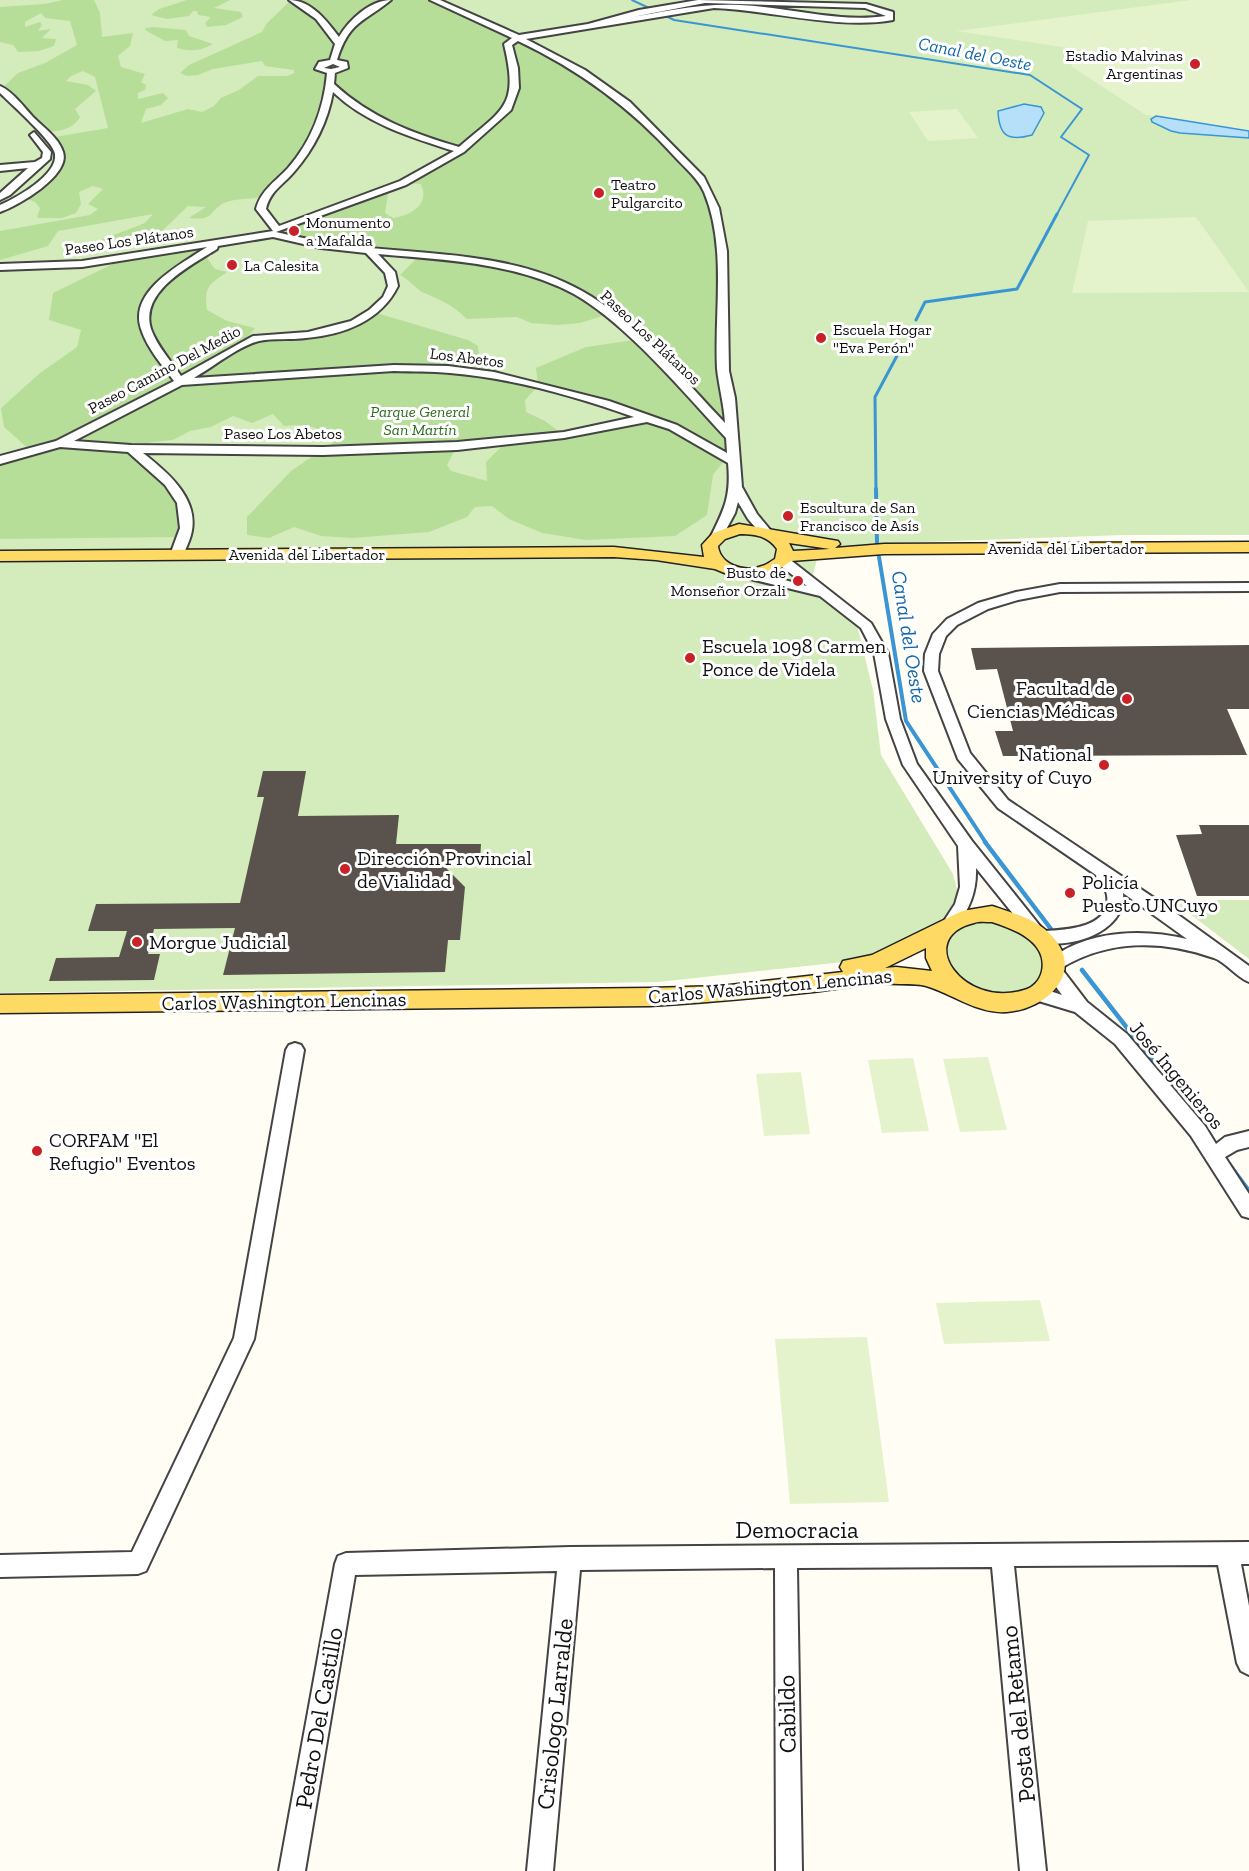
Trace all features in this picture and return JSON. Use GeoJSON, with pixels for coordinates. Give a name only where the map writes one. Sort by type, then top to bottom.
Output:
{"type":"FeatureCollection","features":[{"type":"Feature","properties":{"kind":"main road","name":"Avenida del Libertador"},"geometry":{"type":"LineString","coordinates":[[614,552],[715,538],[739,529],[884,549]]}},
{"type":"Feature","properties":{"kind":"main road"},"geometry":{"type":"LineString","coordinates":[[770,534],[785,549],[784,559]]}},
{"type":"Feature","properties":{"kind":"main road"},"geometry":{"type":"LineString","coordinates":[[715,538],[709,548],[710,556],[717,564]]}},
{"type":"Feature","properties":{"kind":"main road","name":"Avenida del Libertador"},"geometry":{"type":"LineString","coordinates":[[0,556],[614,552],[656,555],[717,564],[743,573],[768,570],[784,559],[884,549],[1249,547]]}},
{"type":"Feature","properties":{"kind":"main road"},"geometry":{"type":"LineString","coordinates":[[992,914],[1015,920],[1038,935],[1048,946],[1053,968],[1049,983],[1038,994],[1023,1001],[1006,1004],[987,1002],[969,996],[949,982],[937,965],[935,947],[946,927],[969,916],[992,914]]}},
{"type":"Feature","properties":{"kind":"main road","name":"Carlos Washington Lencinas"},"geometry":{"type":"LineString","coordinates":[[568,998],[768,978],[864,965],[893,955],[946,927]]}},
{"type":"Feature","properties":{"kind":"main road","name":"Carlos Washington Lencinas"},"geometry":{"type":"LineString","coordinates":[[0,1004],[568,998],[721,994],[896,975],[928,978],[969,996]]}},
{"type":"Feature","properties":{"kind":"street"},"geometry":{"type":"LineString","coordinates":[[292,0],[302,4],[325,23],[338,42]]}},
{"type":"Feature","properties":{"kind":"street"},"geometry":{"type":"LineString","coordinates":[[333,62],[338,42],[348,26],[387,0]]}},
{"type":"Feature","properties":{"kind":"street"},"geometry":{"type":"LineString","coordinates":[[434,0],[517,38],[582,73],[627,104],[701,179],[708,191],[719,226],[722,250],[723,371],[729,398],[736,487],[729,513],[715,538]]}},
{"type":"Feature","properties":{"kind":"street"},"geometry":{"type":"LineString","coordinates":[[331,72],[325,114],[314,139],[291,171],[263,197],[261,208],[277,233],[292,223],[403,183],[461,150],[507,110],[515,88],[514,68],[508,44],[517,38],[714,6],[743,7],[863,22],[890,18],[890,14],[866,6],[705,1],[639,12],[592,24]]}},
{"type":"Feature","properties":{"kind":"street"},"geometry":{"type":"LineString","coordinates":[[333,62],[344,64],[344,68],[331,72],[323,71],[319,67],[333,62]]}},
{"type":"Feature","properties":{"kind":"street"},"geometry":{"type":"LineString","coordinates":[[331,84],[343,98],[380,123],[461,150]]}},
{"type":"Feature","properties":{"kind":"street"},"geometry":{"type":"LineString","coordinates":[[0,88],[55,144],[60,154],[58,163],[36,188],[0,209]]}},
{"type":"Feature","properties":{"kind":"street"},"geometry":{"type":"LineString","coordinates":[[0,101],[43,144],[47,152],[46,159],[36,164],[26,177],[0,197]]}},
{"type":"Feature","properties":{"kind":"street"},"geometry":{"type":"LineString","coordinates":[[0,168],[58,163]]}},
{"type":"Feature","properties":{"kind":"street","name":"Paseo Los Plátanos"},"geometry":{"type":"LineString","coordinates":[[0,267],[81,264],[277,233],[368,250],[464,259],[535,275],[586,297],[654,356],[732,437]]}},
{"type":"Feature","properties":{"kind":"street"},"geometry":{"type":"LineString","coordinates":[[180,382],[145,328],[143,317],[145,305],[169,278],[220,243]]}},
{"type":"Feature","properties":{"kind":"street","name":"Paseo Camino Del Medio"},"geometry":{"type":"LineString","coordinates":[[0,460],[60,443],[180,382],[256,338],[308,335],[355,323],[373,312],[387,298],[393,286],[390,272],[368,250]]}},
{"type":"Feature","properties":{"kind":"street","name":"Los Abetos"},"geometry":{"type":"LineString","coordinates":[[180,382],[394,368],[448,369],[494,375],[605,403],[673,427],[735,462]]}},
{"type":"Feature","properties":{"kind":"street","name":"Paseo Los Abetos"},"geometry":{"type":"LineString","coordinates":[[60,443],[131,449],[322,451],[457,446],[564,435],[647,418]]}},
{"type":"Feature","properties":{"kind":"street"},"geometry":{"type":"LineString","coordinates":[[131,449],[158,470],[180,498],[186,514],[186,528],[176,555]]}},
{"type":"Feature","properties":{"kind":"street"},"geometry":{"type":"LineString","coordinates":[[736,487],[752,516],[770,534]]}},
{"type":"Feature","properties":{"kind":"street"},"geometry":{"type":"LineString","coordinates":[[784,559],[824,595],[852,613],[866,626],[881,654],[893,720],[910,765],[966,845],[1038,935],[1076,935],[1098,928],[1111,912],[1116,898],[1115,889],[1092,865]]}},
{"type":"Feature","properties":{"kind":"street"},"geometry":{"type":"LineString","coordinates":[[743,573],[824,595]]}},
{"type":"Feature","properties":{"kind":"street"},"geometry":{"type":"LineString","coordinates":[[1249,587],[1060,588],[1016,596],[982,606],[952,622],[940,634],[932,654],[931,671],[963,755],[1003,804],[1249,975]]}},
{"type":"Feature","properties":{"kind":"street"},"geometry":{"type":"LineString","coordinates":[[946,927],[964,905],[969,882],[966,845]]}},
{"type":"Feature","properties":{"kind":"street"},"geometry":{"type":"LineString","coordinates":[[1053,968],[1077,951],[1134,939],[1169,941],[1195,946],[1230,960]]}},
{"type":"Feature","properties":{"kind":"street","name":"José Ingenieros"},"geometry":{"type":"LineString","coordinates":[[1053,968],[1081,1007],[1121,1039],[1198,1131],[1249,1210]]}},
{"type":"Feature","properties":{"kind":"street","name":"José Ingenieros"},"geometry":{"type":"LineString","coordinates":[[1038,994],[1081,1007]]}},
{"type":"Feature","properties":{"kind":"street"},"geometry":{"type":"LineString","coordinates":[[0,1566],[138,1563],[244,1339],[295,1050]]}},
{"type":"Feature","properties":{"kind":"street"},"geometry":{"type":"LineString","coordinates":[[1214,1155],[1232,1143],[1249,1139]]}},
{"type":"Feature","properties":{"kind":"street"},"geometry":{"type":"LineString","coordinates":[[1238,1553],[1249,1663]]}},
{"type":"Feature","properties":{"kind":"street","name":"Democracia"},"geometry":{"type":"LineString","coordinates":[[346,1564],[570,1558],[1238,1553]]}},
{"type":"Feature","properties":{"kind":"street","name":"Posta del Retamo"},"geometry":{"type":"LineString","coordinates":[[1002,1556],[1033,1871]]}},
{"type":"Feature","properties":{"kind":"street","name":"Cabildo"},"geometry":{"type":"LineString","coordinates":[[786,1557],[789,1871]]}},
{"type":"Feature","properties":{"kind":"street","name":"Crisologo Larralde"},"geometry":{"type":"LineString","coordinates":[[540,1871],[570,1558]]}},
{"type":"Feature","properties":{"kind":"street","name":"Pedro Del Castillo"},"geometry":{"type":"LineString","coordinates":[[292,1871],[346,1564]]}},
{"type":"Feature","properties":{"kind":"green space","name":"Parque General San Martín"},"geometry":{"type":"Polygon","coordinates":[[[0,0],[1249,0],[1249,535],[1124,535],[864,544],[819,551],[812,579],[846,612],[858,629],[873,690],[881,755],[953,874],[960,901],[945,917],[911,943],[862,960],[658,982],[0,993],[0,0]]]}},
{"type":"Feature","properties":{"kind":"green space"},"geometry":{"type":"Polygon","coordinates":[[[63,0],[94,0],[100,13],[102,37],[133,33],[130,46],[118,56],[121,67],[145,74],[141,82],[146,85],[145,90],[138,93],[138,99],[163,93],[168,98],[161,105],[146,109],[141,123],[188,109],[202,112],[258,76],[287,76],[294,73],[294,70],[265,66],[262,61],[213,69],[198,75],[187,76],[180,73],[189,65],[262,32],[267,23],[291,0],[434,0],[550,54],[613,93],[701,179],[714,208],[732,437],[727,457],[713,475],[707,515],[675,536],[586,540],[542,533],[509,519],[492,506],[475,507],[467,517],[429,532],[352,538],[321,536],[294,527],[269,538],[247,535],[247,517],[291,471],[335,441],[311,427],[284,426],[273,414],[252,423],[233,416],[211,427],[190,431],[173,440],[152,442],[131,449],[180,498],[183,537],[0,539],[0,460],[31,451],[4,427],[1,408],[40,373],[77,347],[81,330],[49,320],[53,293],[125,258],[221,243],[204,254],[215,269],[227,272],[209,287],[206,296],[207,310],[227,321],[255,328],[242,344],[257,338],[333,330],[373,312],[468,340],[478,346],[479,355],[503,366],[495,374],[538,386],[536,368],[586,347],[634,340],[606,315],[580,323],[558,325],[531,323],[517,317],[467,319],[441,300],[422,292],[400,275],[420,255],[290,239],[284,234],[284,230],[292,223],[389,188],[385,213],[393,218],[406,214],[421,203],[423,191],[421,184],[403,183],[460,151],[380,123],[331,85],[314,139],[263,197],[228,201],[208,217],[198,219],[189,218],[206,207],[188,206],[163,230],[145,238],[108,247],[93,243],[145,223],[153,214],[58,231],[48,246],[0,260],[0,231],[90,215],[98,209],[88,204],[103,189],[93,186],[79,192],[81,204],[76,213],[62,218],[37,218],[40,208],[35,202],[23,197],[45,180],[60,154],[49,138],[108,128],[95,77],[83,71],[66,81],[88,85],[96,91],[75,109],[80,117],[77,122],[59,131],[44,132],[1,89],[18,73],[45,63],[77,45],[70,21],[45,18],[41,13],[25,22],[25,27],[40,22],[42,25],[38,31],[51,29],[42,38],[56,39],[54,46],[39,51],[18,52],[13,45],[0,42],[0,7],[44,4],[63,0]],[[538,386],[525,400],[526,412],[545,421],[564,435],[646,418],[538,386]],[[506,442],[457,446],[447,465],[451,471],[487,481],[486,462],[506,442]]]}},
{"type":"Feature","properties":{"kind":"green space"},"geometry":{"type":"Polygon","coordinates":[[[187,0],[230,0],[214,8],[241,12],[243,17],[226,25],[207,27],[205,23],[211,17],[198,15],[197,11],[193,11],[189,16],[167,19],[151,15],[159,9],[187,0]]]}},
{"type":"Feature","properties":{"kind":"green space"},"geometry":{"type":"Polygon","coordinates":[[[1191,0],[1249,0],[1249,131],[1146,115],[1071,66],[1081,50],[957,31],[1191,0]]]}},
{"type":"Feature","properties":{"kind":"green space"},"geometry":{"type":"Polygon","coordinates":[[[153,27],[186,30],[189,36],[213,44],[196,50],[177,48],[178,40],[165,41],[145,30],[153,27]]]}},
{"type":"Feature","properties":{"kind":"green space"},"geometry":{"type":"Polygon","coordinates":[[[957,109],[978,138],[928,141],[909,112],[957,109]]]}},
{"type":"Feature","properties":{"kind":"green space"},"geometry":{"type":"Polygon","coordinates":[[[1196,217],[1249,292],[1072,293],[1088,221],[1196,217]]]}},
{"type":"Feature","properties":{"kind":"green space"},"geometry":{"type":"Polygon","coordinates":[[[1195,900],[1249,900],[1249,959],[1177,904],[1195,900]]]}},
{"type":"Feature","properties":{"kind":"green space"},"geometry":{"type":"Polygon","coordinates":[[[994,920],[1021,930],[1035,942],[1042,955],[1043,967],[1039,978],[1030,987],[1017,993],[1002,996],[985,995],[956,980],[943,945],[947,938],[964,925],[994,920]]]}},
{"type":"Feature","properties":{"kind":"green space"},"geometry":{"type":"Polygon","coordinates":[[[988,1057],[1007,1130],[960,1132],[943,1059],[988,1057]]]}},
{"type":"Feature","properties":{"kind":"green space"},"geometry":{"type":"Polygon","coordinates":[[[913,1058],[929,1131],[882,1133],[868,1060],[913,1058]]]}},
{"type":"Feature","properties":{"kind":"green space"},"geometry":{"type":"Polygon","coordinates":[[[801,1072],[810,1134],[764,1136],[756,1074],[801,1072]]]}},
{"type":"Feature","properties":{"kind":"green space"},"geometry":{"type":"Polygon","coordinates":[[[1040,1300],[1050,1341],[944,1344],[936,1303],[1040,1300]]]}},
{"type":"Feature","properties":{"kind":"green space"},"geometry":{"type":"Polygon","coordinates":[[[867,1337],[889,1502],[790,1504],[775,1339],[867,1337]]]}},
{"type":"Feature","properties":{"kind":"water"},"geometry":{"type":"Polygon","coordinates":[[[1024,104],[1041,107],[1044,113],[1032,135],[1016,138],[1006,135],[1000,126],[998,111],[1024,104]]]}},
{"type":"Feature","properties":{"kind":"water"},"geometry":{"type":"Polygon","coordinates":[[[1156,116],[1249,131],[1249,138],[1171,131],[1152,122],[1151,119],[1156,116]]]}},
{"type":"Feature","properties":{"kind":"building","name":"Facultad de Ciencias Médicas"},"geometry":{"type":"Polygon","coordinates":[[[1249,645],[1249,709],[1227,709],[1247,755],[1003,756],[995,731],[1013,731],[997,669],[976,670],[971,648],[1249,645]]]}},
{"type":"Feature","properties":{"kind":"building","name":"Dirección Provincial de Vialidad"},"geometry":{"type":"Polygon","coordinates":[[[263,771],[306,771],[298,816],[399,815],[396,844],[481,844],[480,861],[440,862],[465,887],[460,940],[448,940],[445,972],[223,975],[235,928],[154,929],[148,954],[160,954],[154,980],[49,981],[56,958],[119,957],[127,931],[88,931],[96,904],[240,903],[264,797],[257,797],[263,771]]]}},
{"type":"Feature","properties":{"kind":"building"},"geometry":{"type":"Polygon","coordinates":[[[1199,825],[1249,825],[1249,896],[1197,896],[1176,835],[1202,834],[1199,825]]]}},
{"type":"Feature","properties":{"kind":"waterway","name":"Canal del Oeste"},"geometry":{"type":"LineString","coordinates":[[632,0],[649,8]]}},
{"type":"Feature","properties":{"kind":"waterway","name":"Canal del Oeste"},"geometry":{"type":"LineString","coordinates":[[666,16],[674,20],[1030,75],[1082,109],[1061,137],[1089,155],[1056,216]]}},
{"type":"Feature","properties":{"kind":"waterway","name":"Canal del Oeste"},"geometry":{"type":"LineString","coordinates":[[916,320],[925,302],[1017,289],[1057,214]]}},
{"type":"Feature","properties":{"kind":"waterway","name":"Canal del Oeste"},"geometry":{"type":"LineString","coordinates":[[876,491],[875,397],[899,352]]}},
{"type":"Feature","properties":{"kind":"waterway","name":"Canal del Oeste"},"geometry":{"type":"LineString","coordinates":[[876,489],[877,543]]}},
{"type":"Feature","properties":{"kind":"waterway","name":"Canal del Oeste"},"geometry":{"type":"LineString","coordinates":[[879,557],[906,721],[986,843]]}},
{"type":"Feature","properties":{"kind":"waterway","name":"Canal del Oeste"},"geometry":{"type":"LineString","coordinates":[[985,842],[1051,929]]}},
{"type":"Feature","properties":{"kind":"waterway"},"geometry":{"type":"LineString","coordinates":[[1082,970],[1187,1105]]}},
{"type":"Feature","properties":{"kind":"waterway","name":"Canal del Oeste"},"geometry":{"type":"LineString","coordinates":[[1229,1164],[1249,1191]]}},
{"type":"Feature","properties":{"kind":"place","name":"Estadio Malvinas Argentinas"},"geometry":{"type":"Point","coordinates":[1195,64]}},
{"type":"Feature","properties":{"kind":"place","name":"Teatro Pulgarcito"},"geometry":{"type":"Point","coordinates":[599,193]}},
{"type":"Feature","properties":{"kind":"place","name":"Monumento a Mafalda"},"geometry":{"type":"Point","coordinates":[294,231]}},
{"type":"Feature","properties":{"kind":"place","name":"La Calesita"},"geometry":{"type":"Point","coordinates":[232,265]}},
{"type":"Feature","properties":{"kind":"place","name":"Escuela Hogar \"Eva Perón\""},"geometry":{"type":"Point","coordinates":[821,338]}},
{"type":"Feature","properties":{"kind":"place","name":"Escultura de San Francisco de Asís"},"geometry":{"type":"Point","coordinates":[788,516]}},
{"type":"Feature","properties":{"kind":"place","name":"Busto de Monseñor Orzali"},"geometry":{"type":"Point","coordinates":[798,581]}},
{"type":"Feature","properties":{"kind":"place","name":"Escuela 1098 Carmen Ponce de Videla"},"geometry":{"type":"Point","coordinates":[690,658]}},
{"type":"Feature","properties":{"kind":"place","name":"Facultad de Ciencias Médicas"},"geometry":{"type":"Point","coordinates":[1127,699]}},
{"type":"Feature","properties":{"kind":"place","name":"National University of Cuyo"},"geometry":{"type":"Point","coordinates":[1104,765]}},
{"type":"Feature","properties":{"kind":"place","name":"Dirección Provincial de Vialidad"},"geometry":{"type":"Point","coordinates":[345,869]}},
{"type":"Feature","properties":{"kind":"place","name":"Policía Puesto UNCuyo"},"geometry":{"type":"Point","coordinates":[1070,893]}},
{"type":"Feature","properties":{"kind":"place","name":"Morgue Judicial"},"geometry":{"type":"Point","coordinates":[137,942]}},
{"type":"Feature","properties":{"kind":"place","name":"CORFAM \"El Refugio\" Eventos"},"geometry":{"type":"Point","coordinates":[37,1151]}}]}
